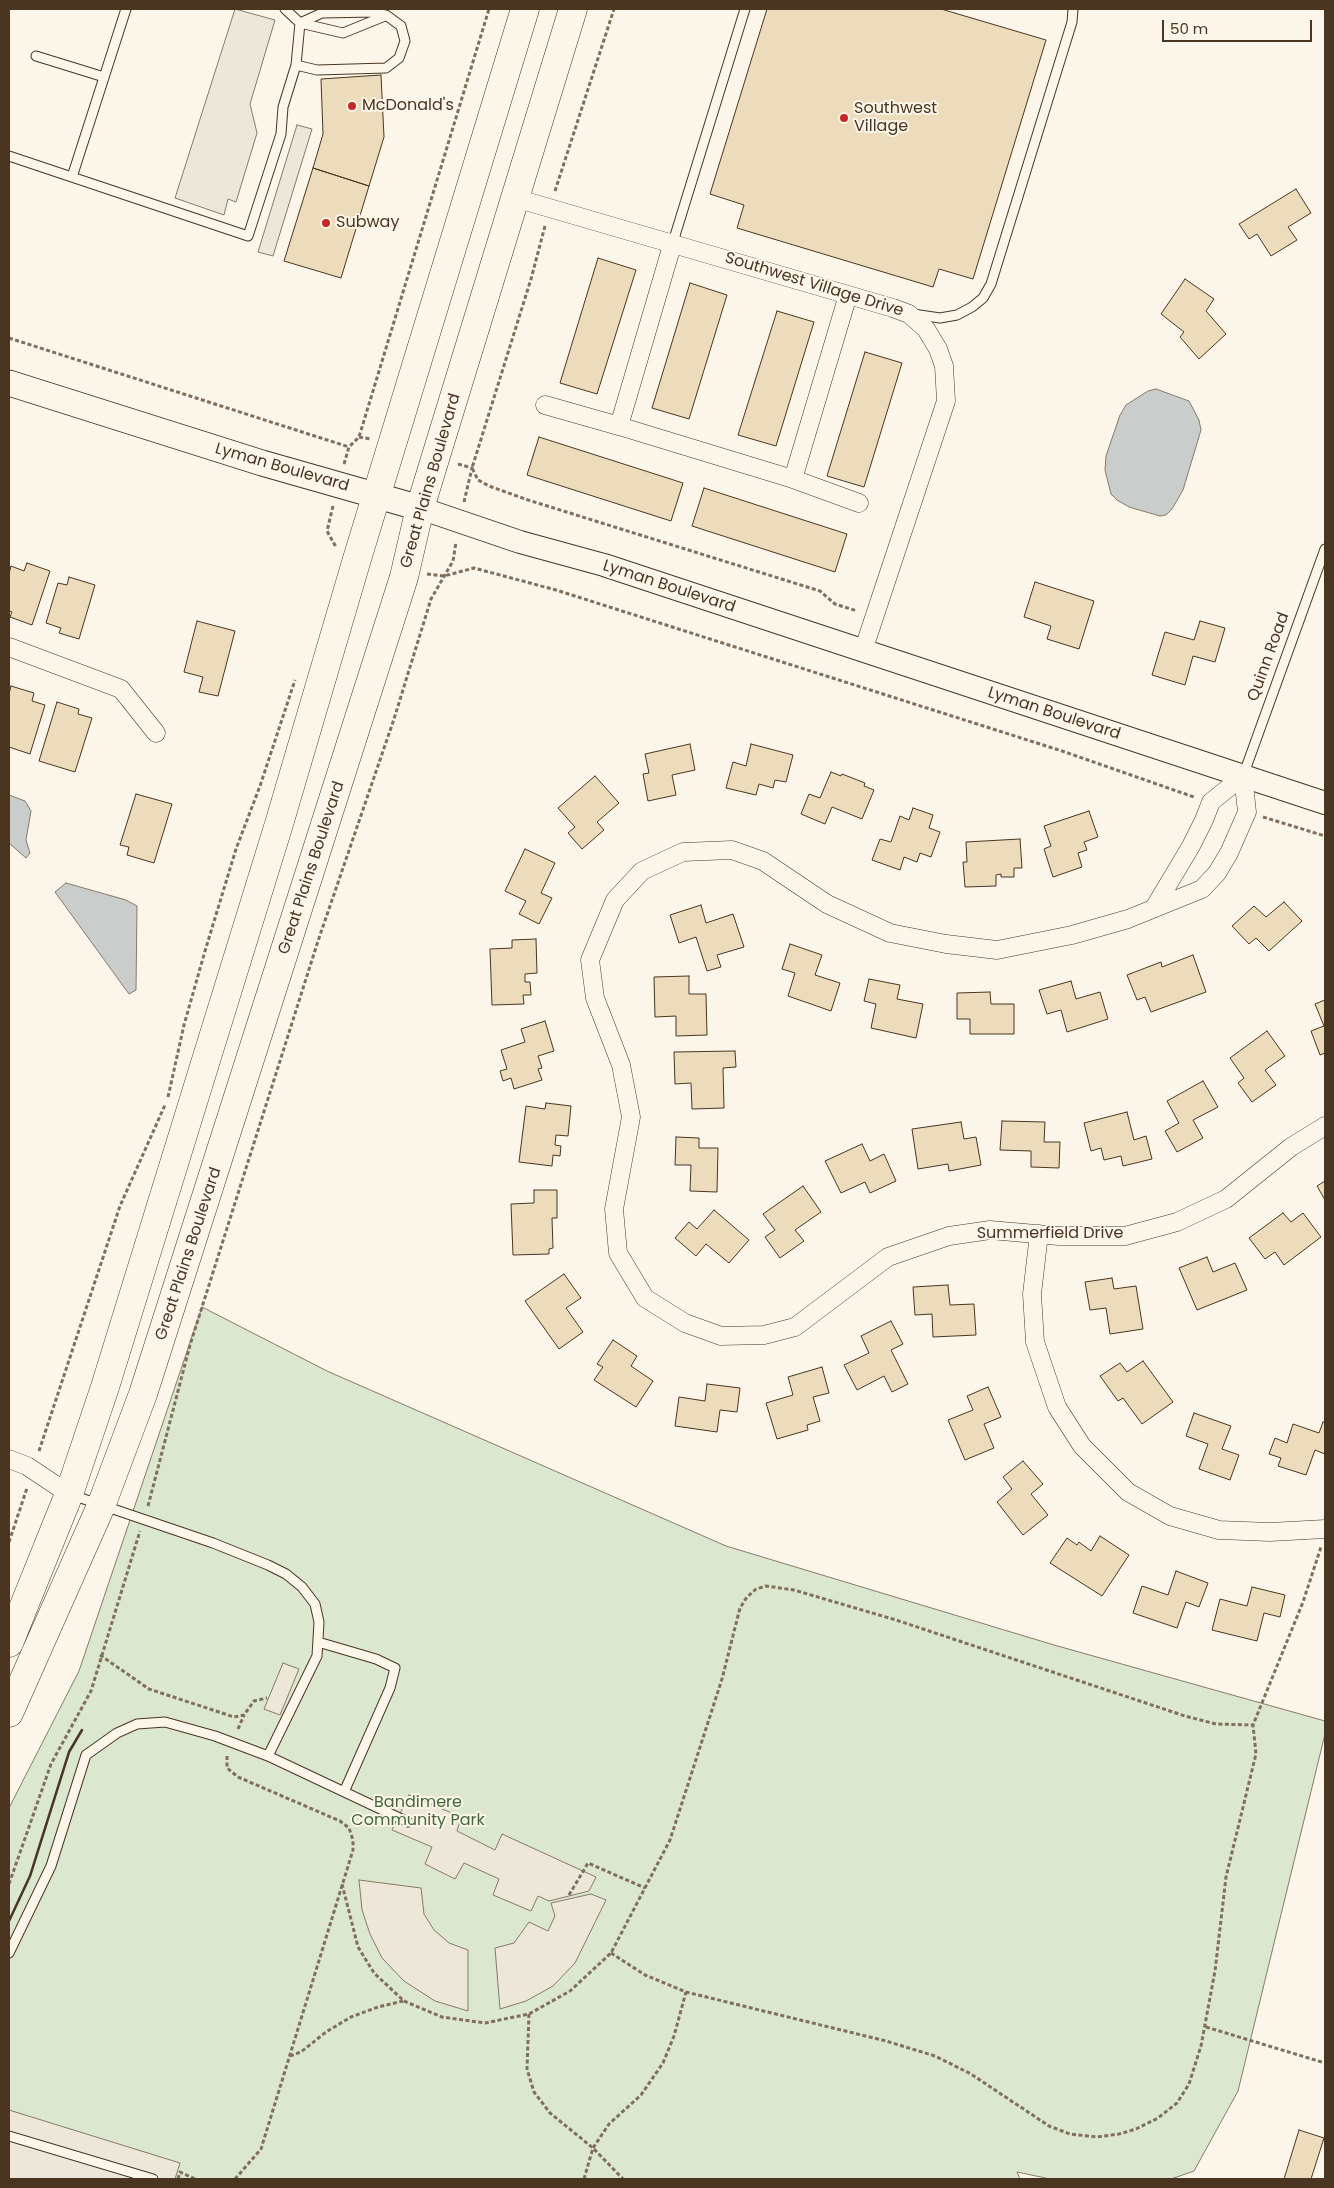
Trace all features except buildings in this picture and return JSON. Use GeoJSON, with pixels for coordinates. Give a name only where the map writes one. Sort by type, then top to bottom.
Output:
{"type":"FeatureCollection","features":[{"type":"Feature","properties":{"kind":"main road"},"geometry":{"type":"LineString","coordinates":[[9,1643],[69,1494],[105,1387],[276,834],[392,443],[525,9]]}},
{"type":"Feature","properties":{"kind":"main road","name":"Great Plains Boulevard"},"geometry":{"type":"LineString","coordinates":[[9,1713],[101,1506],[149,1376],[406,571],[420,508],[573,9]]}},
{"type":"Feature","properties":{"kind":"main road","name":"Lyman Boulevard"},"geometry":{"type":"LineString","coordinates":[[9,384],[262,463],[420,508]]}},
{"type":"Feature","properties":{"kind":"street","name":"Southwest Village Drive"},"geometry":{"type":"LineString","coordinates":[[515,198],[673,242],[909,314],[926,329],[938,349],[946,384],[946,401],[873,615],[863,651]]}},
{"type":"Feature","properties":{"kind":"street"},"geometry":{"type":"LineString","coordinates":[[619,426],[673,242]]}},
{"type":"Feature","properties":{"kind":"street"},"geometry":{"type":"LineString","coordinates":[[794,479],[848,295]]}},
{"type":"Feature","properties":{"kind":"street"},"geometry":{"type":"LineString","coordinates":[[544,405],[794,479],[859,503]]}},
{"type":"Feature","properties":{"kind":"street","name":"Lyman Boulevard"},"geometry":{"type":"LineString","coordinates":[[420,508],[520,542],[604,565],[1325,803]]}},
{"type":"Feature","properties":{"kind":"street"},"geometry":{"type":"LineString","coordinates":[[9,647],[121,689],[156,734]]}},
{"type":"Feature","properties":{"kind":"street"},"geometry":{"type":"LineString","coordinates":[[1154,908],[1191,846],[1211,802],[1243,776]]}},
{"type":"Feature","properties":{"kind":"street"},"geometry":{"type":"LineString","coordinates":[[1243,776],[1247,812]]}},
{"type":"Feature","properties":{"kind":"street","name":"Summerfield Drive"},"geometry":{"type":"LineString","coordinates":[[1247,812],[1229,853],[1217,873],[1202,889],[1128,919],[1072,935],[997,950],[946,944],[890,933],[827,904],[763,861],[732,850],[683,852],[642,870],[615,900],[590,960],[595,998],[621,1065],[631,1117],[614,1209],[618,1253],[645,1298],[685,1323],[721,1336],[772,1333],[795,1327],[888,1257],[949,1236],[990,1230],[1039,1234],[1125,1236],[1177,1222],[1226,1199],[1291,1147],[1325,1126]]}},
{"type":"Feature","properties":{"kind":"street"},"geometry":{"type":"LineString","coordinates":[[1039,1234],[1032,1294],[1035,1342],[1057,1407],[1082,1446],[1128,1492],[1170,1516],[1219,1530],[1324,1535]]}},
{"type":"Feature","properties":{"kind":"street"},"geometry":{"type":"LineString","coordinates":[[9,1459],[33,1469],[69,1494]]}},
{"type":"Feature","properties":{"kind":"lane"},"geometry":{"type":"LineString","coordinates":[[72,178],[126,9]]}},
{"type":"Feature","properties":{"kind":"lane"},"geometry":{"type":"LineString","coordinates":[[285,9],[300,23],[343,33],[386,15]]}},
{"type":"Feature","properties":{"kind":"lane"},"geometry":{"type":"LineString","coordinates":[[673,242],[744,9]]}},
{"type":"Feature","properties":{"kind":"lane"},"geometry":{"type":"LineString","coordinates":[[909,314],[940,318],[958,314],[972,307],[983,298],[987,291],[1072,22],[1073,9]]}},
{"type":"Feature","properties":{"kind":"lane"},"geometry":{"type":"LineString","coordinates":[[296,65],[317,70],[386,68],[393,65],[403,50],[405,33],[401,26],[386,15],[360,11],[322,13],[300,23]]}},
{"type":"Feature","properties":{"kind":"lane"},"geometry":{"type":"LineString","coordinates":[[9,156],[248,236],[281,134],[283,107],[296,65],[300,23]]}},
{"type":"Feature","properties":{"kind":"lane"},"geometry":{"type":"LineString","coordinates":[[36,56],[104,77]]}},
{"type":"Feature","properties":{"kind":"lane","name":"Quinn Road"},"geometry":{"type":"LineString","coordinates":[[1243,776],[1325,549]]}},
{"type":"Feature","properties":{"kind":"lane"},"geometry":{"type":"LineString","coordinates":[[69,1494],[214,1543],[286,1574],[302,1587],[315,1604],[319,1622],[317,1656],[268,1756]]}},
{"type":"Feature","properties":{"kind":"lane"},"geometry":{"type":"LineString","coordinates":[[318,1642],[376,1659],[395,1668],[390,1688],[344,1792]]}},
{"type":"Feature","properties":{"kind":"lane"},"geometry":{"type":"LineString","coordinates":[[9,1952],[51,1866],[86,1755],[117,1732],[137,1724],[165,1722],[268,1756],[408,1822]]}},
{"type":"Feature","properties":{"kind":"lane"},"geometry":{"type":"LineString","coordinates":[[9,2136],[152,2179]]}},
{"type":"Feature","properties":{"kind":"path"},"geometry":{"type":"LineString","coordinates":[[9,338],[350,448],[359,437],[489,9]]}},
{"type":"Feature","properties":{"kind":"path"},"geometry":{"type":"LineString","coordinates":[[9,1884],[51,1764],[90,1692],[163,1457],[190,1345],[262,1117],[362,806],[394,719],[432,599],[453,561],[459,521],[472,468],[531,279],[549,208],[614,9]]}},
{"type":"Feature","properties":{"kind":"path"},"geometry":{"type":"LineString","coordinates":[[359,437],[392,443]]}},
{"type":"Feature","properties":{"kind":"path"},"geometry":{"type":"LineString","coordinates":[[435,458],[472,468],[478,480],[488,486],[820,591],[835,604],[873,615]]}},
{"type":"Feature","properties":{"kind":"path"},"geometry":{"type":"LineString","coordinates":[[406,571],[444,576],[474,568],[556,590],[1062,751],[1211,802]]}},
{"type":"Feature","properties":{"kind":"path"},"geometry":{"type":"LineString","coordinates":[[9,1542],[120,1206],[167,1103],[184,1025],[205,951],[236,849],[260,786],[295,678]]}},
{"type":"Feature","properties":{"kind":"path"},"geometry":{"type":"LineString","coordinates":[[1247,812],[1325,836]]}},
{"type":"Feature","properties":{"kind":"path"},"geometry":{"type":"LineString","coordinates":[[611,1953],[645,1975],[686,1992],[886,2041],[935,2056],[971,2074],[1049,2126],[1070,2134],[1096,2137],[1136,2129],[1158,2118],[1177,2103],[1189,2084],[1206,2028],[1221,1931],[1226,1876],[1256,1754],[1253,1725],[1303,1602],[1324,1535]]}},
{"type":"Feature","properties":{"kind":"path"},"geometry":{"type":"LineString","coordinates":[[342,1884],[358,1947],[374,1973],[404,2001],[442,2017],[465,2022],[485,2022],[529,2014],[570,1991],[611,1953],[670,1840],[722,1679],[740,1608],[746,1597],[756,1589],[766,1586],[794,1590],[896,1620],[1185,1716],[1216,1724],[1253,1725]]}},
{"type":"Feature","properties":{"kind":"path"},"geometry":{"type":"LineString","coordinates":[[100,1655],[149,1689],[234,1718],[244,1715]]}},
{"type":"Feature","properties":{"kind":"path"},"geometry":{"type":"LineString","coordinates":[[235,2179],[261,2149],[353,1850],[353,1840],[349,1828],[340,1821],[238,1777],[227,1768],[226,1759],[244,1715],[254,1701],[267,1698]]}},
{"type":"Feature","properties":{"kind":"path"},"geometry":{"type":"LineString","coordinates":[[569,1895],[588,1863],[645,1888]]}},
{"type":"Feature","properties":{"kind":"path"},"geometry":{"type":"LineString","coordinates":[[584,2179],[593,2148],[610,2124],[641,2095],[656,2074],[674,2036],[686,1992]]}},
{"type":"Feature","properties":{"kind":"path"},"geometry":{"type":"LineString","coordinates":[[290,2056],[301,2052],[326,2032],[351,2018],[378,2007],[404,2001]]}},
{"type":"Feature","properties":{"kind":"path"},"geometry":{"type":"LineString","coordinates":[[529,2014],[527,2070],[534,2092],[550,2113],[593,2148],[623,2179]]}},
{"type":"Feature","properties":{"kind":"path"},"geometry":{"type":"LineString","coordinates":[[1206,2028],[1325,2063]]}},
{"type":"Feature","properties":{"kind":"path"},"geometry":{"type":"LineString","coordinates":[[178,2179],[180,2172],[196,2179]]}},
{"type":"Feature","properties":{"kind":"green space","name":"Bandimere Community Park"},"geometry":{"type":"Polygon","coordinates":[[[202,1307],[327,1371],[726,1546],[1054,1645],[1325,1721],[1325,1734],[1238,2091],[1194,2171],[1171,2179],[1050,2179],[1017,2172],[1020,2179],[9,2179],[9,1808],[79,1671],[202,1307]]]}},
{"type":"Feature","properties":{"kind":"shaded area"},"geometry":{"type":"Polygon","coordinates":[[[235,9],[275,20],[250,104],[257,133],[236,202],[228,199],[224,215],[175,198],[235,9]]]}},
{"type":"Feature","properties":{"kind":"shaded area"},"geometry":{"type":"Polygon","coordinates":[[[297,125],[312,129],[273,256],[258,252],[297,125]]]}},
{"type":"Feature","properties":{"kind":"shaded area"},"geometry":{"type":"Polygon","coordinates":[[[1156,389],[1189,401],[1199,420],[1201,430],[1183,490],[1172,509],[1166,515],[1160,516],[1129,507],[1117,500],[1111,494],[1105,470],[1106,456],[1120,415],[1126,405],[1148,391],[1156,389]]]}},
{"type":"Feature","properties":{"kind":"shaded area"},"geometry":{"type":"Polygon","coordinates":[[[9,795],[25,801],[31,811],[26,840],[30,853],[26,858],[9,843],[9,795]]]}},
{"type":"Feature","properties":{"kind":"shaded area"},"geometry":{"type":"Polygon","coordinates":[[[66,883],[126,900],[137,906],[136,990],[129,994],[55,892],[66,883]]]}},
{"type":"Feature","properties":{"kind":"shaded area"},"geometry":{"type":"Polygon","coordinates":[[[283,1663],[299,1669],[280,1715],[264,1709],[283,1663]]]}},
{"type":"Feature","properties":{"kind":"shaded area"},"geometry":{"type":"Polygon","coordinates":[[[409,1795],[461,1817],[457,1831],[495,1850],[502,1834],[596,1877],[589,1891],[549,1901],[538,1896],[531,1911],[493,1895],[499,1879],[464,1863],[455,1879],[425,1864],[432,1847],[392,1830],[409,1795]]]}},
{"type":"Feature","properties":{"kind":"shaded area"},"geometry":{"type":"Polygon","coordinates":[[[359,1880],[421,1888],[424,1914],[434,1930],[449,1943],[468,1950],[468,2011],[435,2001],[404,1981],[382,1958],[370,1934],[362,1910],[359,1880]]]}},
{"type":"Feature","properties":{"kind":"shaded area"},"geometry":{"type":"Polygon","coordinates":[[[591,1894],[606,1900],[575,1963],[553,1986],[526,2001],[500,2009],[495,1948],[514,1943],[529,1922],[548,1931],[555,1916],[551,1903],[591,1894]]]}},
{"type":"Feature","properties":{"kind":"shaded area"},"geometry":{"type":"Polygon","coordinates":[[[9,2110],[180,2163],[175,2179],[9,2179],[9,2110]]]}},
{"type":"Feature","properties":{"kind":"wall"},"geometry":{"type":"LineString","coordinates":[[9,1921],[30,1876],[69,1752],[82,1730]]}},
{"type":"Feature","properties":{"kind":"place","name":"McDonald's"},"geometry":{"type":"Point","coordinates":[352,106]}},
{"type":"Feature","properties":{"kind":"place","name":"Southwest Village"},"geometry":{"type":"Point","coordinates":[844,118]}},
{"type":"Feature","properties":{"kind":"place","name":"Subway"},"geometry":{"type":"Point","coordinates":[326,223]}}]}
